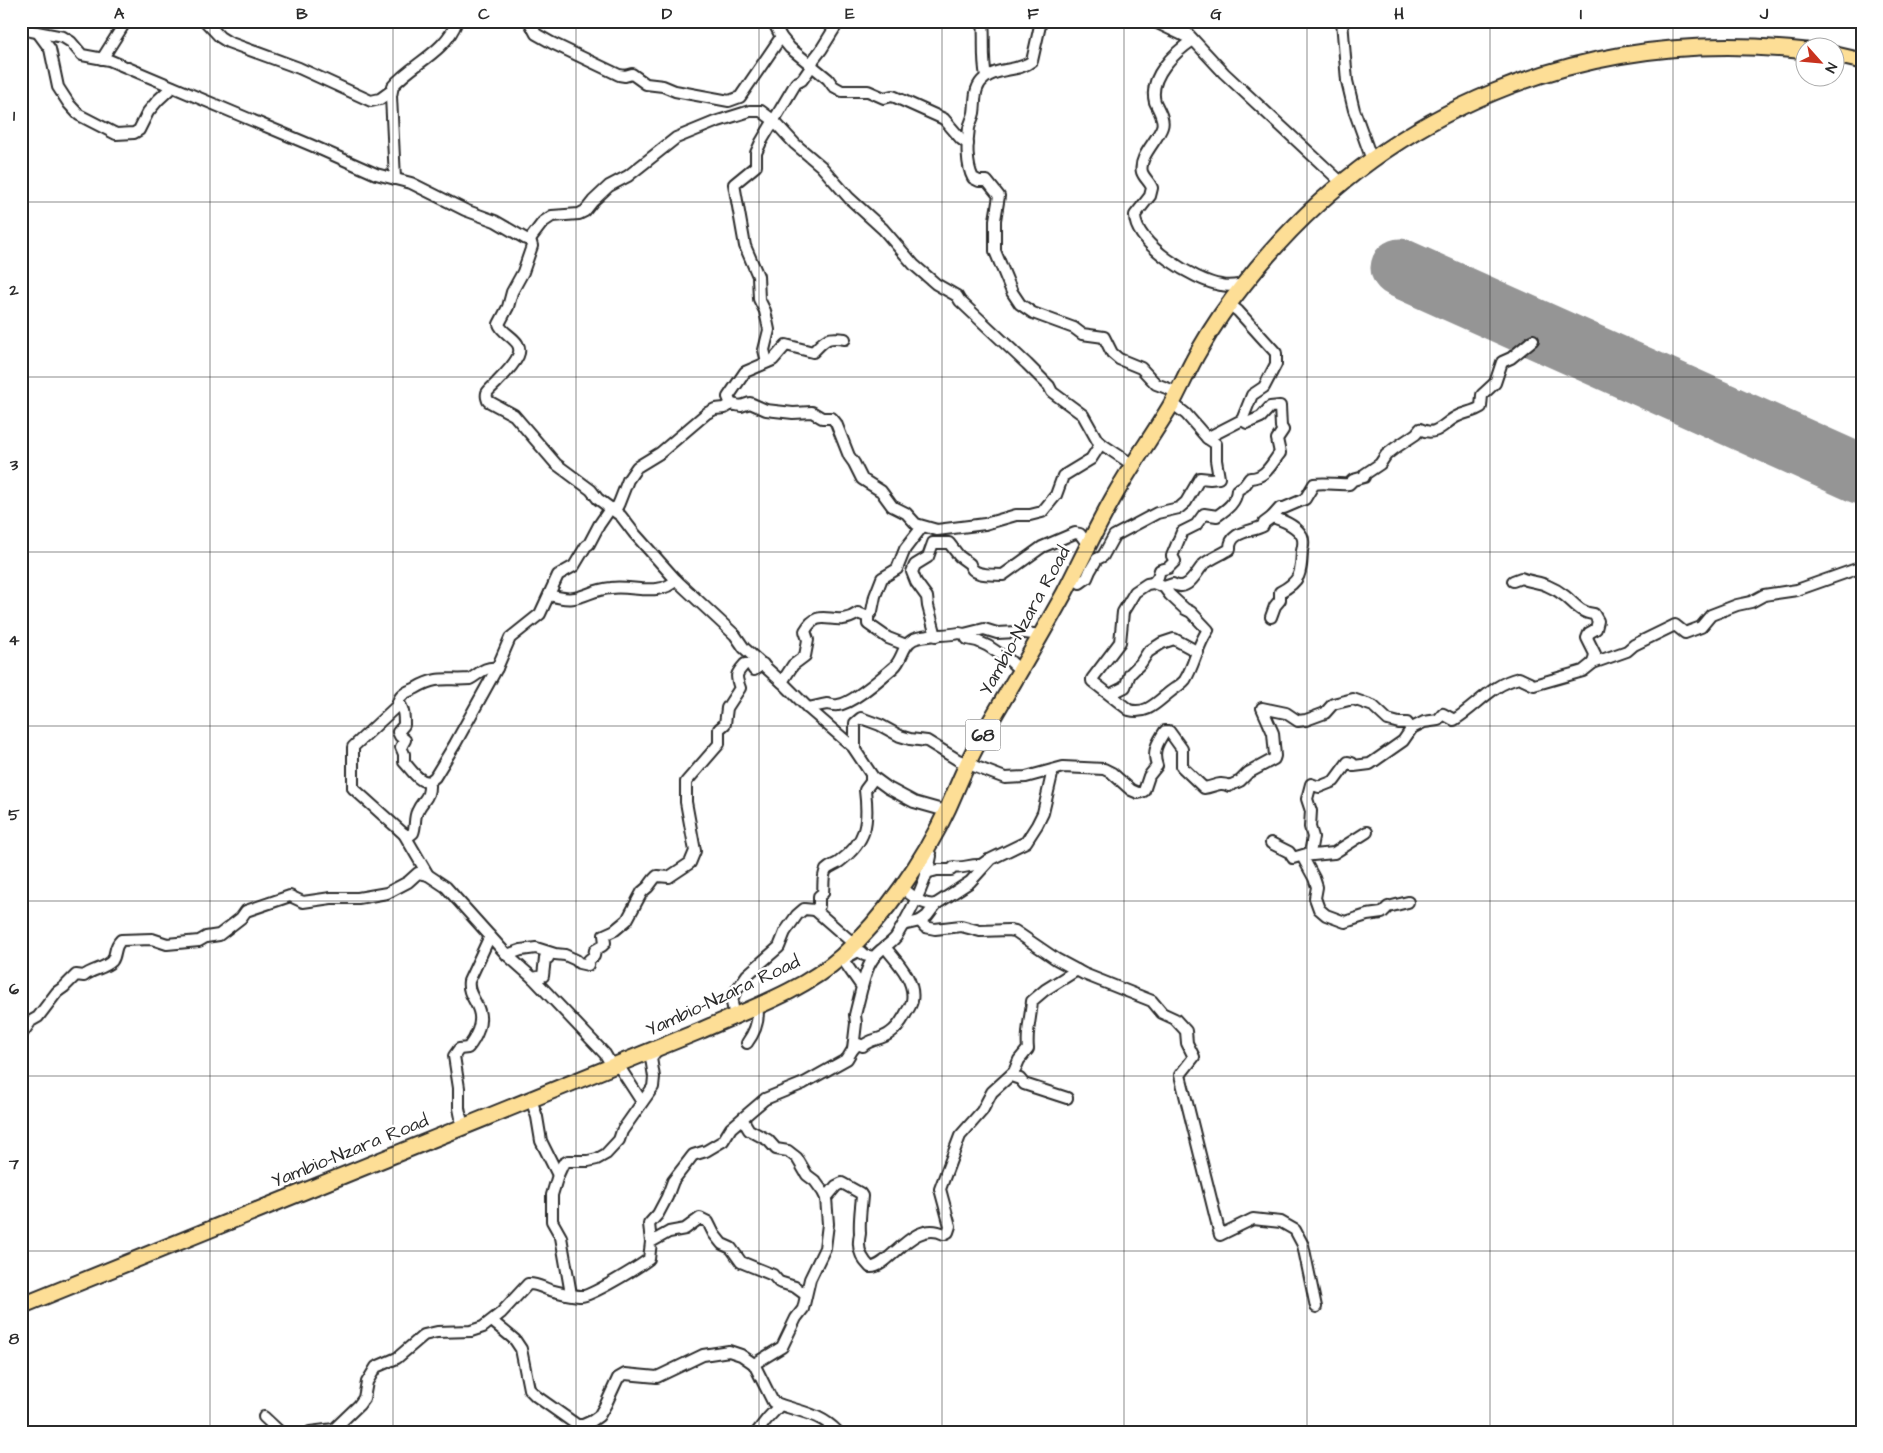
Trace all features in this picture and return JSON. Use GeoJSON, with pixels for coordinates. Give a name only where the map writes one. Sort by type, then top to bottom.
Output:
{"type":"FeatureCollection","features":[{"type":"Feature","properties":{"kind":"main road","name":"Yambio-Nzara Road"},"geometry":{"type":"LineString","coordinates":[[21,1306],[735,1016],[812,978],[842,958],[892,902],[901,888],[921,874],[926,848],[946,811],[967,763],[1041,635],[1112,500],[1175,398],[1198,351],[1244,284],[1300,221],[1342,183],[1414,132],[1469,103],[1515,84],[1567,68],[1625,55],[1685,48],[1735,46],[1796,50]]}},
{"type":"Feature","properties":{"kind":"main road"},"geometry":{"type":"LineString","coordinates":[[1846,57],[1862,61]]}},
{"type":"Feature","properties":{"kind":"street"},"geometry":{"type":"LineString","coordinates":[[102,59],[126,21]]}},
{"type":"Feature","properties":{"kind":"street"},"geometry":{"type":"LineString","coordinates":[[205,21],[220,37],[228,42],[299,68],[371,101],[380,99],[391,91],[396,83],[439,49],[454,31],[456,21]]}},
{"type":"Feature","properties":{"kind":"street"},"geometry":{"type":"LineString","coordinates":[[529,21],[536,34],[585,60],[601,65],[619,75],[632,74],[642,82],[655,86],[663,86],[675,91],[729,101],[740,97],[781,37]]}},
{"type":"Feature","properties":{"kind":"street"},"geometry":{"type":"LineString","coordinates":[[773,21],[781,37],[815,70],[828,79],[833,86],[842,91],[868,90],[884,98],[892,96],[944,119],[968,144]]}},
{"type":"Feature","properties":{"kind":"street"},"geometry":{"type":"LineString","coordinates":[[766,362],[764,350],[768,330],[765,311],[759,299],[758,276],[745,246],[734,185],[756,166],[757,150],[773,120],[796,83],[802,80],[840,21]]}},
{"type":"Feature","properties":{"kind":"street"},"geometry":{"type":"LineString","coordinates":[[983,21],[985,37],[983,62],[986,76]]}},
{"type":"Feature","properties":{"kind":"street"},"geometry":{"type":"LineString","coordinates":[[1041,21],[1032,61],[1025,65],[986,76],[978,84],[975,91],[974,114],[969,130],[968,144],[970,167],[973,178],[978,181],[987,181],[999,196],[995,220],[995,251],[1012,292],[1020,304],[1033,313],[1074,328],[1082,334],[1104,337],[1112,353],[1119,360],[1141,368],[1156,384],[1175,398],[1207,438],[1216,444],[1219,478],[1200,478],[1186,502],[1179,508],[1157,513],[1114,536],[1103,556],[1097,559],[1087,578],[1080,583],[1072,577]]}},
{"type":"Feature","properties":{"kind":"street"},"geometry":{"type":"LineString","coordinates":[[1153,21],[1192,40]]}},
{"type":"Feature","properties":{"kind":"street"},"geometry":{"type":"LineString","coordinates":[[1176,21],[1231,80],[1342,183]]}},
{"type":"Feature","properties":{"kind":"street"},"geometry":{"type":"LineString","coordinates":[[1342,21],[1346,81],[1372,160]]}},
{"type":"Feature","properties":{"kind":"street"},"geometry":{"type":"LineString","coordinates":[[21,29],[63,37],[71,42],[80,54],[109,60],[376,174],[411,183],[530,239]]}},
{"type":"Feature","properties":{"kind":"street"},"geometry":{"type":"LineString","coordinates":[[40,34],[50,49],[58,87],[69,104],[79,115],[116,134],[139,130],[148,112],[172,87]]}},
{"type":"Feature","properties":{"kind":"street"},"geometry":{"type":"LineString","coordinates":[[1192,40],[1166,64],[1157,81],[1154,97],[1163,126],[1150,146],[1142,167],[1142,171],[1151,185],[1151,192],[1137,211],[1135,219],[1137,226],[1151,245],[1192,275],[1220,285],[1244,284]]}},
{"type":"Feature","properties":{"kind":"street"},"geometry":{"type":"LineString","coordinates":[[391,91],[395,179]]}},
{"type":"Feature","properties":{"kind":"street"},"geometry":{"type":"LineString","coordinates":[[530,239],[543,222],[552,216],[578,214],[585,211],[602,192],[628,176],[676,138],[715,122],[750,111],[760,111],[773,120],[795,144],[826,172],[849,198],[883,229],[914,265],[936,284],[957,296],[960,302],[1032,369],[1052,392],[1083,415],[1097,440],[1103,446],[1133,465]]}},
{"type":"Feature","properties":{"kind":"street"},"geometry":{"type":"LineString","coordinates":[[530,239],[532,246],[523,272],[512,292],[508,307],[499,324],[500,328],[516,342],[519,355],[487,392],[486,396],[492,404],[516,418],[556,464],[613,509],[676,580],[735,635],[744,648],[855,749],[871,775],[888,788],[914,802],[946,811]]}},
{"type":"Feature","properties":{"kind":"street"},"geometry":{"type":"LineString","coordinates":[[1207,438],[1242,420],[1252,395],[1264,387],[1276,364],[1276,353],[1238,311],[1229,304]]}},
{"type":"Feature","properties":{"kind":"street"},"geometry":{"type":"LineString","coordinates":[[730,404],[728,397],[745,372],[773,360],[786,345],[813,352],[824,340],[829,338],[846,338]]}},
{"type":"Feature","properties":{"kind":"street"},"geometry":{"type":"LineString","coordinates":[[1164,587],[1173,584],[1180,586],[1193,579],[1203,564],[1230,549],[1230,544],[1234,538],[1250,529],[1258,528],[1280,508],[1305,499],[1314,484],[1323,482],[1335,485],[1349,484],[1353,480],[1364,478],[1365,474],[1380,464],[1386,455],[1416,434],[1420,429],[1427,433],[1441,428],[1458,416],[1481,407],[1482,395],[1495,383],[1502,362],[1511,358],[1533,340]]}},
{"type":"Feature","properties":{"kind":"street"},"geometry":{"type":"LineString","coordinates":[[404,834],[411,835],[414,830],[416,813],[428,795],[429,782],[437,775],[497,668],[510,638],[540,614],[558,575],[574,566],[610,509],[613,509],[619,503],[631,475],[637,467],[660,453],[707,413],[730,404],[741,406],[750,404],[766,410],[793,413],[812,412],[822,418],[832,418],[860,477],[881,491],[892,506],[906,513],[916,524],[931,530],[946,530],[990,523],[1016,515],[1039,514],[1046,510],[1053,500],[1064,476],[1091,459],[1100,445],[1103,446]]}},
{"type":"Feature","properties":{"kind":"street"},"geometry":{"type":"LineString","coordinates":[[1153,583],[1158,577],[1160,570],[1168,568],[1175,560],[1172,556],[1182,532],[1196,525],[1204,514],[1217,516],[1226,510],[1236,498],[1238,490],[1250,478],[1255,478],[1268,471],[1280,453],[1277,439],[1283,430],[1281,428],[1280,406],[1270,407],[1261,417],[1246,423],[1242,420]]}},
{"type":"Feature","properties":{"kind":"street"},"geometry":{"type":"LineString","coordinates":[[1271,617],[1275,606],[1280,600],[1280,592],[1287,589],[1299,577],[1302,568],[1303,546],[1303,537],[1298,532],[1286,523],[1272,517]]}},
{"type":"Feature","properties":{"kind":"street"},"geometry":{"type":"LineString","coordinates":[[897,569],[905,549],[922,527]]}},
{"type":"Feature","properties":{"kind":"street"},"geometry":{"type":"LineString","coordinates":[[906,645],[888,638],[868,624],[868,617],[872,611],[874,596],[882,578],[897,569],[915,565],[928,557],[935,542],[949,543],[970,564],[971,569],[975,572],[1003,575],[1042,547],[1075,533],[1080,534],[1089,546]]}},
{"type":"Feature","properties":{"kind":"street"},"geometry":{"type":"LineString","coordinates":[[915,565],[912,572],[916,582],[927,597],[936,636]]}},
{"type":"Feature","properties":{"kind":"street"},"geometry":{"type":"LineString","coordinates":[[1302,856],[1310,853],[1313,837],[1307,799],[1311,784],[1319,787],[1334,781],[1348,762],[1352,762],[1354,766],[1370,764],[1403,741],[1412,729],[1424,722],[1438,720],[1443,714],[1454,720],[1465,713],[1483,696],[1506,681],[1519,678],[1534,685],[1583,671],[1593,663],[1627,651],[1634,645],[1675,624],[1685,632],[1702,627],[1711,615],[1737,605],[1750,602],[1764,595],[1798,590],[1862,567]]}},
{"type":"Feature","properties":{"kind":"street"},"geometry":{"type":"LineString","coordinates":[[1513,581],[1521,578],[1546,585],[1565,596],[1579,609],[1594,614],[1598,621],[1596,629],[1589,633],[1588,638],[1596,654],[1593,663]]}},
{"type":"Feature","properties":{"kind":"street"},"geometry":{"type":"LineString","coordinates":[[550,595],[570,598],[581,597],[613,588],[658,589],[668,587],[676,580]]}},
{"type":"Feature","properties":{"kind":"street"},"geometry":{"type":"LineString","coordinates":[[1153,583],[1164,587],[1170,595],[1191,612],[1208,630],[1201,641],[1198,652],[1184,681],[1152,708],[1136,712],[1129,710],[1092,681],[1092,679],[1120,642],[1123,612],[1135,592],[1147,584],[1153,583]]}},
{"type":"Feature","properties":{"kind":"street"},"geometry":{"type":"LineString","coordinates":[[782,682],[793,665],[805,656],[808,640],[806,631],[813,620],[823,618],[843,620],[858,614],[868,617]]}},
{"type":"Feature","properties":{"kind":"street"},"geometry":{"type":"LineString","coordinates":[[808,708],[827,704],[838,705],[858,696],[895,666],[906,645],[915,639],[964,634],[984,629],[997,633],[1017,632],[1041,635]]}},
{"type":"Feature","properties":{"kind":"street"},"geometry":{"type":"LineString","coordinates":[[964,634],[967,639],[978,641],[1003,656],[1021,671]]}},
{"type":"Feature","properties":{"kind":"street"},"geometry":{"type":"LineString","coordinates":[[1113,696],[1115,692],[1125,687],[1130,674],[1141,664],[1148,652],[1162,643],[1174,639],[1198,652]]}},
{"type":"Feature","properties":{"kind":"street"},"geometry":{"type":"LineString","coordinates":[[508,955],[521,950],[536,948],[588,965],[594,956],[595,950],[605,943],[604,935],[627,920],[642,892],[657,876],[669,877],[690,863],[695,851],[686,802],[686,782],[719,744],[719,729],[725,724],[727,708],[740,688],[737,672],[745,664],[750,664],[754,670],[762,664]]}},
{"type":"Feature","properties":{"kind":"street"},"geometry":{"type":"LineString","coordinates":[[428,875],[404,834],[353,788],[353,747],[399,704],[398,700],[403,694],[430,680],[448,678],[470,679],[482,670],[497,668]]}},
{"type":"Feature","properties":{"kind":"street"},"geometry":{"type":"LineString","coordinates":[[855,749],[855,723],[861,718],[880,725],[900,736],[927,741],[958,760],[1006,778],[1026,777],[1063,767],[1104,769],[1112,773],[1131,790],[1138,793],[1144,790],[1157,766],[1155,749],[1157,742],[1165,731],[1169,731],[1182,749],[1182,767],[1204,788],[1223,783],[1229,786],[1274,759],[1274,733],[1262,708],[1286,713],[1298,721],[1325,713],[1333,704],[1342,704],[1353,699],[1373,706],[1388,720],[1407,723],[1412,729]]}},
{"type":"Feature","properties":{"kind":"street"},"geometry":{"type":"LineString","coordinates":[[399,704],[403,708],[404,716],[404,725],[398,732],[405,740],[401,747],[404,754],[404,762],[421,780],[429,782]]}},
{"type":"Feature","properties":{"kind":"street"},"geometry":{"type":"LineString","coordinates":[[853,1049],[855,1015],[867,967],[873,957],[896,937],[903,925],[915,900],[921,874],[936,870],[946,871],[954,867],[964,869],[972,864],[981,865],[990,858],[1026,842],[1043,812],[1053,770]]}},
{"type":"Feature","properties":{"kind":"street"},"geometry":{"type":"LineString","coordinates":[[815,910],[819,906],[819,896],[823,893],[826,870],[838,863],[860,842],[866,826],[865,790],[871,782],[871,775]]}},
{"type":"Feature","properties":{"kind":"street"},"geometry":{"type":"LineString","coordinates":[[1271,843],[1289,852],[1293,858],[1334,853],[1367,832]]}},
{"type":"Feature","properties":{"kind":"street"},"geometry":{"type":"LineString","coordinates":[[1302,856],[1317,887],[1315,898],[1319,909],[1334,919],[1345,922],[1368,914],[1382,914],[1388,906],[1408,902]]}},
{"type":"Feature","properties":{"kind":"street"},"geometry":{"type":"LineString","coordinates":[[903,925],[920,921],[927,916],[936,904],[970,882],[990,858]]}},
{"type":"Feature","properties":{"kind":"street"},"geometry":{"type":"LineString","coordinates":[[21,1035],[31,1021],[38,1017],[57,992],[70,982],[73,977],[76,975],[84,976],[89,971],[97,970],[111,962],[114,958],[116,945],[121,940],[132,938],[152,939],[168,944],[193,943],[218,935],[241,918],[246,911],[276,900],[290,896],[303,902],[331,898],[358,898],[387,893],[408,882],[418,873],[428,875],[446,887],[508,955],[533,978],[631,1082],[642,1102]]}},
{"type":"Feature","properties":{"kind":"street"},"geometry":{"type":"LineString","coordinates":[[901,888],[910,893],[915,900],[928,905],[936,904]]}},
{"type":"Feature","properties":{"kind":"street"},"geometry":{"type":"LineString","coordinates":[[735,1016],[732,1003],[734,994],[747,975],[779,947],[785,932],[797,915],[804,909],[815,910],[854,944]]}},
{"type":"Feature","properties":{"kind":"street"},"geometry":{"type":"LineString","coordinates":[[920,921],[925,927],[935,929],[961,926],[980,931],[1015,931],[1077,970],[1122,991],[1152,1001],[1162,1013],[1174,1019],[1186,1031],[1187,1043],[1194,1057],[1180,1074],[1220,1235],[1254,1219],[1281,1222],[1295,1230],[1303,1245],[1316,1308]]}},
{"type":"Feature","properties":{"kind":"street"},"geometry":{"type":"LineString","coordinates":[[460,1128],[462,1118],[459,1108],[459,1088],[454,1056],[459,1049],[468,1048],[478,1030],[479,1010],[468,987],[490,936]]}},
{"type":"Feature","properties":{"kind":"street"},"geometry":{"type":"LineString","coordinates":[[310,1432],[334,1429],[362,1401],[367,1382],[376,1367],[397,1358],[424,1334],[471,1331],[492,1321],[528,1284],[585,1296],[636,1269],[649,1259],[651,1242],[649,1224],[658,1214],[673,1182],[693,1155],[706,1151],[723,1141],[731,1128],[765,1099],[804,1082],[847,1059],[858,1044],[863,1046],[869,1041],[883,1039],[893,1032],[912,1001],[910,983],[902,967],[884,947]]}},
{"type":"Feature","properties":{"kind":"street"},"geometry":{"type":"LineString","coordinates":[[862,987],[842,958],[856,952],[873,957]]}},
{"type":"Feature","properties":{"kind":"street"},"geometry":{"type":"LineString","coordinates":[[533,978],[543,976],[544,960],[550,956],[550,953]]}},
{"type":"Feature","properties":{"kind":"street"},"geometry":{"type":"LineString","coordinates":[[826,1198],[836,1186],[842,1183],[860,1193],[862,1196],[858,1228],[860,1251],[865,1262],[873,1267],[884,1262],[906,1242],[924,1232],[938,1231],[944,1234],[948,1232],[950,1226],[940,1189],[957,1144],[965,1129],[982,1111],[992,1092],[1011,1076],[1028,1048],[1027,1030],[1032,1001],[1045,990],[1077,970]]}},
{"type":"Feature","properties":{"kind":"street"},"geometry":{"type":"LineString","coordinates":[[747,1043],[754,1032],[759,1012],[757,1006]]}},
{"type":"Feature","properties":{"kind":"street"},"geometry":{"type":"LineString","coordinates":[[572,1294],[561,1237],[552,1221],[552,1195],[558,1174],[563,1164],[568,1161],[588,1162],[606,1154],[619,1140],[622,1131],[653,1087],[654,1076],[651,1058],[659,1048]]}},
{"type":"Feature","properties":{"kind":"street"},"geometry":{"type":"LineString","coordinates":[[1011,1076],[1020,1078],[1024,1084],[1067,1098]]}},
{"type":"Feature","properties":{"kind":"street"},"geometry":{"type":"LineString","coordinates":[[531,1099],[537,1117],[541,1142],[558,1174]]}},
{"type":"Feature","properties":{"kind":"street"},"geometry":{"type":"LineString","coordinates":[[742,1120],[749,1130],[768,1140],[776,1149],[788,1151],[797,1158],[806,1175],[815,1181],[826,1198],[828,1224],[825,1248],[810,1279],[803,1309],[796,1318],[782,1347],[754,1364]]}},
{"type":"Feature","properties":{"kind":"street"},"geometry":{"type":"LineString","coordinates":[[651,1242],[670,1232],[685,1229],[700,1218],[708,1222],[722,1244],[731,1248],[741,1262],[773,1275],[779,1282],[795,1287],[806,1295]]}},
{"type":"Feature","properties":{"kind":"street"},"geometry":{"type":"LineString","coordinates":[[492,1321],[515,1340],[521,1349],[529,1389],[577,1425],[592,1421],[599,1416],[618,1378],[625,1374],[656,1377],[703,1355],[730,1351],[741,1355],[754,1364],[774,1402],[807,1412],[830,1423],[838,1432]]}},
{"type":"Feature","properties":{"kind":"street"},"geometry":{"type":"LineString","coordinates":[[757,1432],[766,1419],[780,1405]]}},
{"type":"Feature","properties":{"kind":"street"},"geometry":{"type":"LineString","coordinates":[[264,1417],[280,1432]]}},
{"type":"Feature","properties":{"kind":"runway"},"geometry":{"type":"LineString","coordinates":[[1400,268],[1862,475]]}}]}
